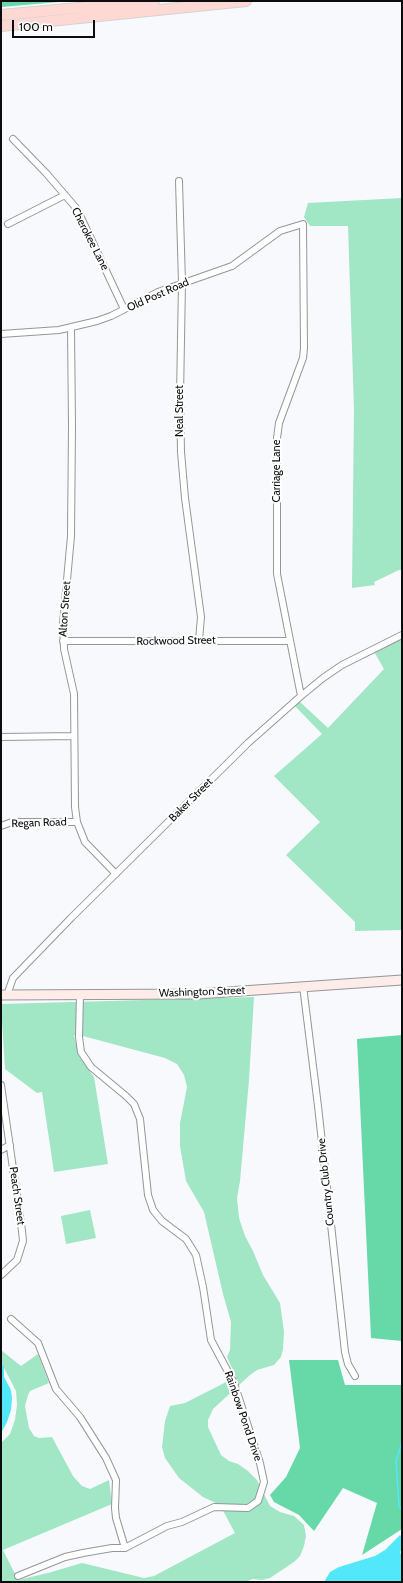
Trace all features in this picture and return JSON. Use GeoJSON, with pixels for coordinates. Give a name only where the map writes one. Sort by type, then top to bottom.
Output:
{"type":"FeatureCollection","features":[{"type":"Feature","properties":{"kind":"main road"},"geometry":{"type":"LineString","coordinates":[[1,15],[154,1]]}},
{"type":"Feature","properties":{"kind":"main road"},"geometry":{"type":"LineString","coordinates":[[1,26],[246,1]]}},
{"type":"Feature","properties":{"kind":"main road","name":"Washington Street"},"geometry":{"type":"LineString","coordinates":[[4,995],[198,994],[402,980]]}},
{"type":"Feature","properties":{"kind":"street","name":"Cherokee Lane"},"geometry":{"type":"LineString","coordinates":[[13,139],[46,173],[77,209],[124,309]]}},
{"type":"Feature","properties":{"kind":"street","name":"Neal Street"},"geometry":{"type":"LineString","coordinates":[[179,181],[182,283],[180,452],[201,617],[199,640]]}},
{"type":"Feature","properties":{"kind":"street"},"geometry":{"type":"LineString","coordinates":[[8,224],[65,195]]}},
{"type":"Feature","properties":{"kind":"street","name":"Old Post Road"},"geometry":{"type":"LineString","coordinates":[[1,334],[30,333],[72,328],[97,321],[158,292],[232,266],[280,231],[303,224]]}},
{"type":"Feature","properties":{"kind":"street","name":"Carriage Lane"},"geometry":{"type":"LineString","coordinates":[[301,696],[277,574],[277,438],[280,422],[303,358],[303,224]]}},
{"type":"Feature","properties":{"kind":"street","name":"Alton Street"},"geometry":{"type":"LineString","coordinates":[[72,328],[71,536],[63,624],[63,641],[74,694],[77,822],[85,842],[116,874]]}},
{"type":"Feature","properties":{"kind":"street","name":"Baker Street"},"geometry":{"type":"LineString","coordinates":[[4,995],[13,978],[71,918],[248,743],[323,678],[342,665],[402,635]]}},
{"type":"Feature","properties":{"kind":"street","name":"Rockwood Street"},"geometry":{"type":"LineString","coordinates":[[63,641],[289,640]]}},
{"type":"Feature","properties":{"kind":"street"},"geometry":{"type":"LineString","coordinates":[[1,737],[74,736]]}},
{"type":"Feature","properties":{"kind":"street","name":"Regan Road"},"geometry":{"type":"LineString","coordinates":[[1,826],[12,822],[77,822]]}},
{"type":"Feature","properties":{"kind":"street","name":"Country Club Drive"},"geometry":{"type":"LineString","coordinates":[[303,986],[318,1106],[345,1352],[348,1364],[356,1376]]}},
{"type":"Feature","properties":{"kind":"street","name":"Rainbow Pond Drive"},"geometry":{"type":"LineString","coordinates":[[18,1576],[65,1557],[112,1548],[125,1548],[167,1526],[182,1522],[214,1507],[250,1507],[258,1501],[264,1482],[234,1383],[211,1340],[204,1287],[196,1255],[186,1239],[162,1221],[153,1210],[148,1195],[140,1119],[137,1111],[134,1104],[126,1096],[91,1067],[82,1052],[79,1037],[80,994]]}},
{"type":"Feature","properties":{"kind":"street","name":"Peach Street"},"geometry":{"type":"LineString","coordinates":[[1,1085],[22,1241],[20,1252],[16,1260],[1,1275]]}},
{"type":"Feature","properties":{"kind":"street"},"geometry":{"type":"LineString","coordinates":[[1,1150],[10,1146]]}},
{"type":"Feature","properties":{"kind":"street"},"geometry":{"type":"LineString","coordinates":[[11,1318],[38,1343],[56,1389],[80,1417],[111,1469],[116,1480],[116,1518],[125,1548]]}},
{"type":"Feature","properties":{"kind":"green space"},"geometry":{"type":"Polygon","coordinates":[[[1,1],[71,1],[1,7],[1,1]]]}},
{"type":"Feature","properties":{"kind":"green space"},"geometry":{"type":"Polygon","coordinates":[[[402,198],[402,570],[374,582],[375,585],[352,588],[354,409],[348,226],[310,226],[304,217],[308,203],[402,198]]]}},
{"type":"Feature","properties":{"kind":"green space"},"geometry":{"type":"Polygon","coordinates":[[[402,635],[402,930],[355,931],[355,922],[286,855],[320,822],[274,776],[322,734],[294,705],[299,701],[328,728],[384,669],[373,650],[402,635]]]}},
{"type":"Feature","properties":{"kind":"green space"},"geometry":{"type":"Polygon","coordinates":[[[254,997],[249,1080],[240,1181],[237,1198],[239,1218],[245,1236],[263,1275],[280,1303],[284,1332],[283,1349],[281,1357],[274,1365],[257,1370],[250,1375],[213,1409],[208,1420],[208,1427],[221,1455],[229,1461],[238,1464],[257,1480],[270,1506],[280,1512],[294,1516],[304,1525],[306,1536],[300,1556],[294,1562],[270,1578],[262,1580],[253,1579],[245,1582],[1,1582],[1,1443],[10,1434],[15,1420],[17,1405],[16,1391],[1,1362],[1,1350],[21,1366],[38,1354],[49,1383],[30,1391],[28,1395],[25,1406],[29,1428],[34,1436],[39,1438],[52,1437],[73,1476],[82,1486],[90,1489],[109,1480],[112,1504],[3,1550],[18,1580],[82,1563],[144,1578],[154,1576],[235,1533],[220,1505],[203,1497],[179,1478],[165,1458],[162,1447],[165,1421],[170,1406],[185,1403],[236,1377],[227,1357],[230,1350],[231,1322],[204,1212],[186,1181],[180,1146],[180,1123],[187,1087],[184,1075],[177,1064],[165,1058],[83,1036],[74,1035],[79,1056],[94,1077],[108,1164],[54,1172],[42,1092],[37,1093],[5,1069],[1,1004],[254,997]]]}},
{"type":"Feature","properties":{"kind":"green space"},"geometry":{"type":"Polygon","coordinates":[[[402,1035],[402,1341],[371,1338],[357,1039],[402,1035]]]}},
{"type":"Feature","properties":{"kind":"green space"},"geometry":{"type":"Polygon","coordinates":[[[90,1210],[96,1238],[66,1244],[61,1216],[90,1210]]]}},
{"type":"Feature","properties":{"kind":"green space"},"geometry":{"type":"Polygon","coordinates":[[[289,1360],[338,1360],[345,1385],[402,1385],[402,1529],[362,1555],[377,1503],[343,1488],[314,1531],[299,1515],[274,1502],[270,1495],[286,1477],[300,1448],[289,1360]]]}},
{"type":"Feature","properties":{"kind":"water"},"geometry":{"type":"Polygon","coordinates":[[[1,1362],[4,1367],[4,1377],[11,1390],[12,1398],[11,1410],[1,1433],[1,1362]]]}},
{"type":"Feature","properties":{"kind":"water"},"geometry":{"type":"Polygon","coordinates":[[[400,1535],[402,1537],[402,1549],[400,1552],[402,1557],[402,1582],[324,1582],[330,1572],[339,1567],[375,1556],[385,1550],[400,1535]]]}},
{"type":"Feature","properties":{"kind":"waterway"},"geometry":{"type":"LineString","coordinates":[[402,1442],[396,1461],[399,1506],[402,1511]]}}]}
